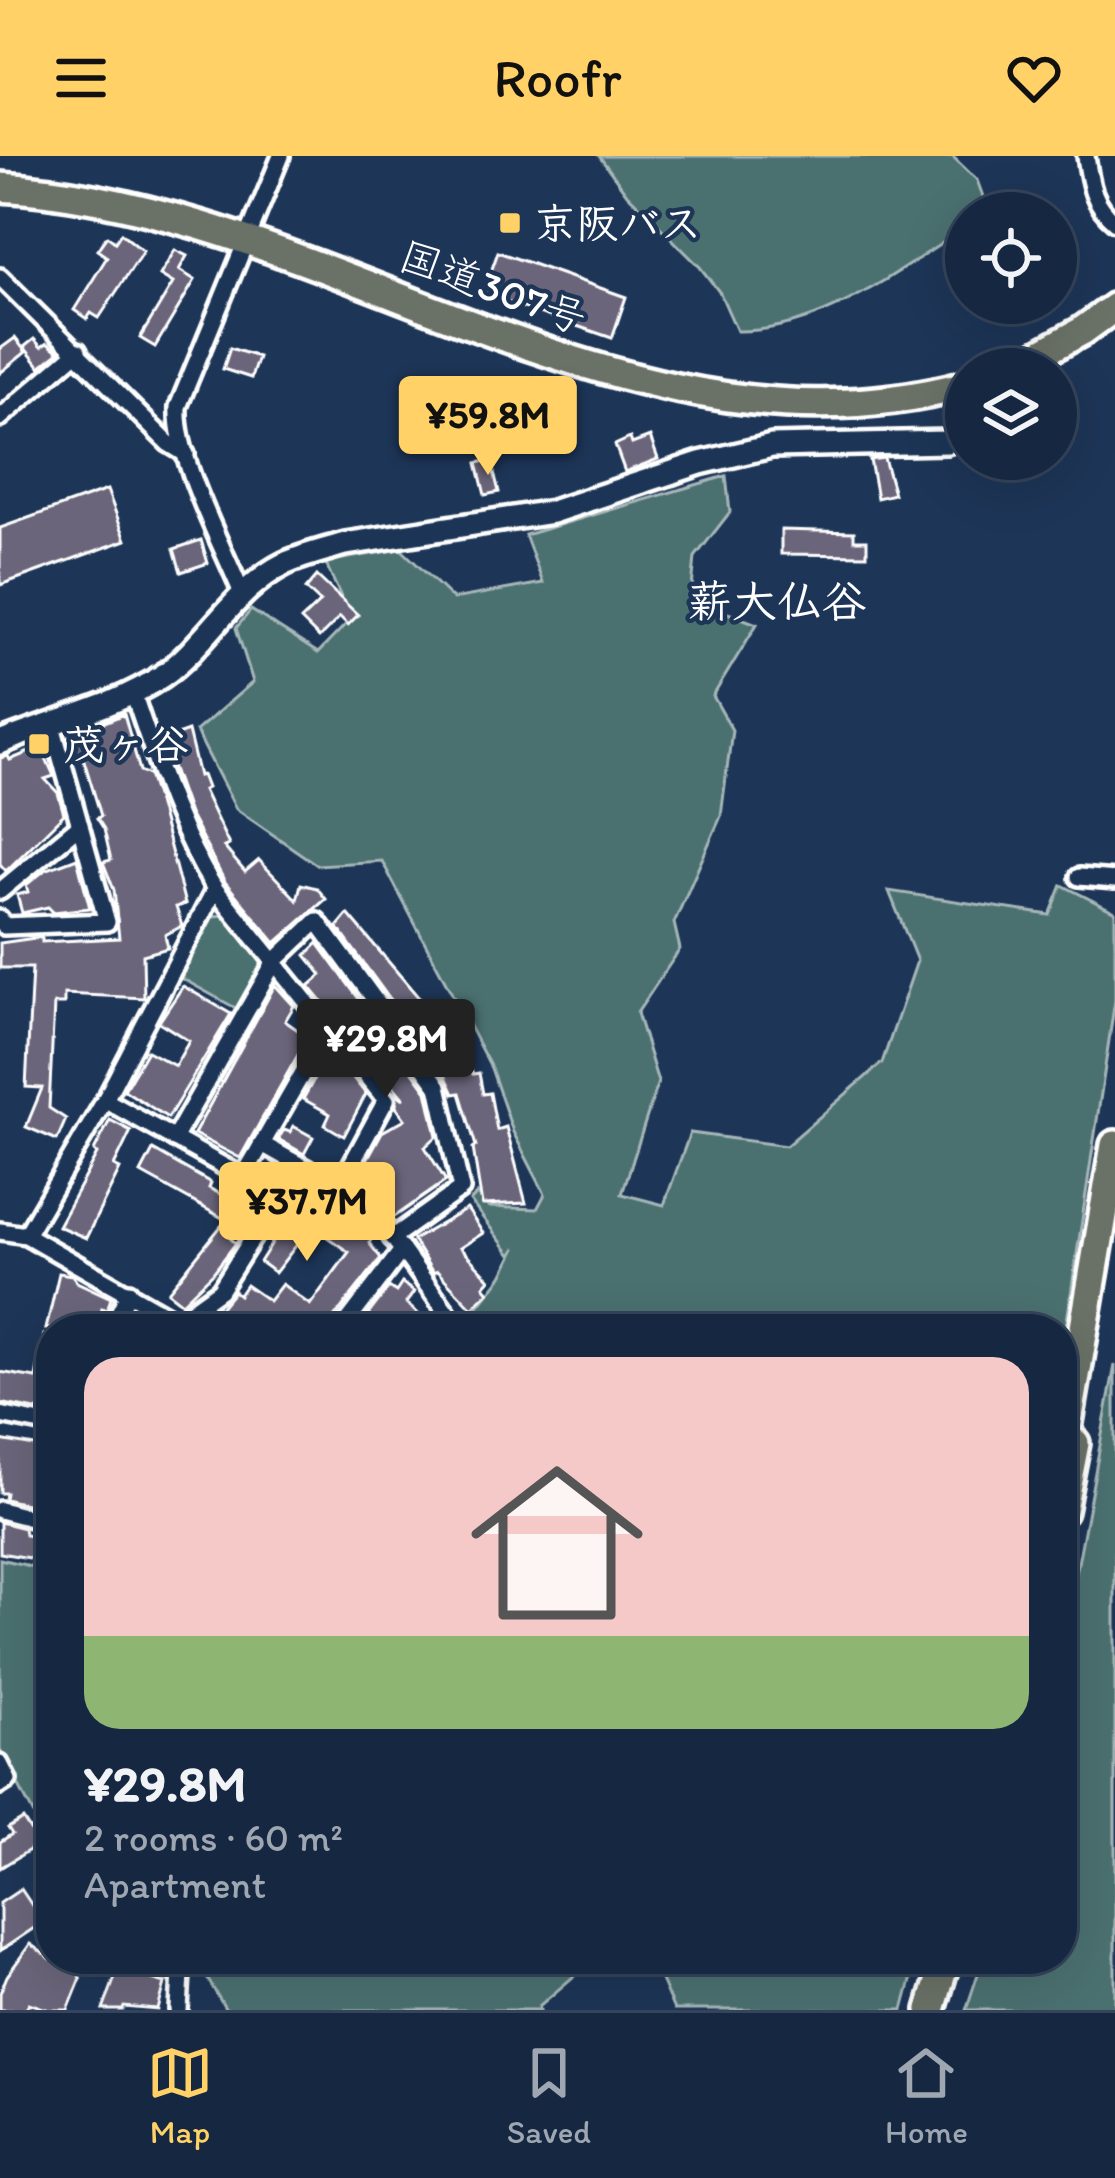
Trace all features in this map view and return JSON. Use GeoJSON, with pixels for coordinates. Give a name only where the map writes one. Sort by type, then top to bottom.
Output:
{"type":"FeatureCollection","features":[{"type":"Feature","properties":{"kind":"highway","name":"国道307号"},"geometry":{"type":"LineString","coordinates":[[0,187],[128,204],[249,238],[541,352],[646,384],[814,406],[945,388]]}},
{"type":"Feature","properties":{"kind":"highway"},"geometry":{"type":"LineString","coordinates":[[1051,348],[1115,307]]}},
{"type":"Feature","properties":{"kind":"highway"},"geometry":{"type":"LineString","coordinates":[[1077,1369],[1115,1145]]}},
{"type":"Feature","properties":{"kind":"highway"},"geometry":{"type":"LineString","coordinates":[[1077,1426],[1115,1214]]}},
{"type":"Feature","properties":{"kind":"highway"},"geometry":{"type":"LineString","coordinates":[[932,2010],[942,1974]]}},
{"type":"Feature","properties":{"kind":"street"},"geometry":{"type":"LineString","coordinates":[[243,596],[177,429],[178,407],[281,156]]}},
{"type":"Feature","properties":{"kind":"street"},"geometry":{"type":"LineString","coordinates":[[1086,156],[1091,190],[1100,210],[1115,222]]}},
{"type":"Feature","properties":{"kind":"street"},"geometry":{"type":"LineString","coordinates":[[0,277],[168,442],[186,454]]}},
{"type":"Feature","properties":{"kind":"street"},"geometry":{"type":"LineString","coordinates":[[0,418],[78,351]]}},
{"type":"Feature","properties":{"kind":"street"},"geometry":{"type":"LineString","coordinates":[[0,743],[133,693],[165,674],[243,596],[283,565],[345,544],[552,512],[735,453],[820,443],[945,442]]}},
{"type":"Feature","properties":{"kind":"street"},"geometry":{"type":"LineString","coordinates":[[133,693],[198,862],[386,1100],[338,1187]]}},
{"type":"Feature","properties":{"kind":"street"},"geometry":{"type":"LineString","coordinates":[[0,919],[4,926],[106,922],[51,722]]}},
{"type":"Feature","properties":{"kind":"street"},"geometry":{"type":"LineString","coordinates":[[0,891],[80,825]]}},
{"type":"Feature","properties":{"kind":"street"},"geometry":{"type":"LineString","coordinates":[[1079,877],[1115,880]]}},
{"type":"Feature","properties":{"kind":"street"},"geometry":{"type":"LineString","coordinates":[[26,1235],[105,1100],[215,889]]}},
{"type":"Feature","properties":{"kind":"street"},"geometry":{"type":"LineString","coordinates":[[174,1139],[275,961],[317,922],[438,1086],[461,1189],[397,1244],[351,1314]]}},
{"type":"Feature","properties":{"kind":"street"},"geometry":{"type":"LineString","coordinates":[[243,1178],[328,1029]]}},
{"type":"Feature","properties":{"kind":"street"},"geometry":{"type":"LineString","coordinates":[[105,1100],[277,1199],[220,1291],[196,1314]]}},
{"type":"Feature","properties":{"kind":"street"},"geometry":{"type":"LineString","coordinates":[[262,1144],[366,1202],[448,1314]]}},
{"type":"Feature","properties":{"kind":"street"},"geometry":{"type":"LineString","coordinates":[[0,1231],[26,1235],[166,1314]]}},
{"type":"Feature","properties":{"kind":"street"},"geometry":{"type":"LineString","coordinates":[[118,1314],[129,1292]]}},
{"type":"Feature","properties":{"kind":"street"},"geometry":{"type":"LineString","coordinates":[[0,1415],[36,1422]]}},
{"type":"Feature","properties":{"kind":"street"},"geometry":{"type":"LineString","coordinates":[[0,1510],[36,1519]]}},
{"type":"Feature","properties":{"kind":"street"},"geometry":{"type":"LineString","coordinates":[[0,1764],[8,1780],[0,1785]]}},
{"type":"Feature","properties":{"kind":"street"},"geometry":{"type":"LineString","coordinates":[[179,2010],[182,1974]]}},
{"type":"Feature","properties":{"kind":"green space"},"geometry":{"type":"Polygon","coordinates":[[[599,156],[952,156],[977,180],[981,192],[945,192],[945,241],[857,296],[799,321],[737,331],[720,293],[700,267],[627,194],[599,156]]]}},
{"type":"Feature","properties":{"kind":"green space"},"geometry":{"type":"Polygon","coordinates":[[[726,476],[730,512],[695,557],[691,599],[757,624],[713,696],[732,730],[721,816],[674,923],[680,949],[637,1013],[658,1082],[622,1194],[664,1205],[690,1133],[786,1146],[882,1063],[917,961],[889,891],[1050,915],[1062,885],[1115,912],[1115,1000],[1068,1314],[472,1314],[502,1276],[516,1248],[511,1255],[470,1201],[477,1194],[488,1207],[537,1209],[545,1194],[513,1132],[491,1068],[382,861],[317,865],[236,809],[196,731],[253,682],[236,628],[251,610],[318,653],[351,619],[325,562],[401,549],[453,599],[543,583],[525,535],[726,476]]]}},
{"type":"Feature","properties":{"kind":"green space"},"geometry":{"type":"Polygon","coordinates":[[[224,915],[262,963],[239,1010],[181,978],[213,916],[224,915]]]}},
{"type":"Feature","properties":{"kind":"green space"},"geometry":{"type":"Polygon","coordinates":[[[1115,1365],[1115,2010],[966,2010],[978,1974],[1077,1974],[1077,1569],[1115,1365]]]}},
{"type":"Feature","properties":{"kind":"green space"},"geometry":{"type":"Polygon","coordinates":[[[0,1559],[36,1567],[36,1819],[0,1750],[0,1559]]]}},
{"type":"Feature","properties":{"kind":"green space"},"geometry":{"type":"Polygon","coordinates":[[[142,1974],[179,1974],[174,1983],[142,1974]]]}},
{"type":"Feature","properties":{"kind":"green space"},"geometry":{"type":"Polygon","coordinates":[[[209,1974],[576,1974],[540,2010],[226,2010],[209,1974]]]}},
{"type":"Feature","properties":{"kind":"green space"},"geometry":{"type":"Polygon","coordinates":[[[658,1974],[913,1974],[903,2010],[674,2010],[658,1974]]]}},
{"type":"Feature","properties":{"kind":"building"},"geometry":{"type":"Polygon","coordinates":[[[121,233],[143,251],[99,318],[91,313],[87,319],[74,310],[107,257],[97,250],[107,236],[115,242],[121,233]]]}},
{"type":"Feature","properties":{"kind":"building"},"geometry":{"type":"Polygon","coordinates":[[[175,250],[187,256],[179,270],[195,280],[155,347],[140,338],[173,283],[160,275],[175,250]]]}},
{"type":"Feature","properties":{"kind":"building"},"geometry":{"type":"Polygon","coordinates":[[[498,252],[626,297],[612,338],[483,294],[498,252]]]}},
{"type":"Feature","properties":{"kind":"building"},"geometry":{"type":"Polygon","coordinates":[[[15,338],[26,352],[0,373],[0,349],[15,338]]]}},
{"type":"Feature","properties":{"kind":"building"},"geometry":{"type":"Polygon","coordinates":[[[34,339],[41,347],[47,343],[59,352],[40,367],[24,347],[34,339]]]}},
{"type":"Feature","properties":{"kind":"building"},"geometry":{"type":"Polygon","coordinates":[[[230,348],[258,357],[251,378],[223,369],[230,348]]]}},
{"type":"Feature","properties":{"kind":"building"},"geometry":{"type":"Polygon","coordinates":[[[650,437],[658,459],[625,472],[615,445],[650,437]]]}},
{"type":"Feature","properties":{"kind":"building"},"geometry":{"type":"Polygon","coordinates":[[[884,458],[894,494],[877,498],[870,460],[884,458]]]}},
{"type":"Feature","properties":{"kind":"building"},"geometry":{"type":"Polygon","coordinates":[[[491,460],[499,492],[485,495],[477,463],[491,460]]]}},
{"type":"Feature","properties":{"kind":"building"},"geometry":{"type":"Polygon","coordinates":[[[107,490],[126,540],[0,585],[0,528],[107,490]]]}},
{"type":"Feature","properties":{"kind":"building"},"geometry":{"type":"Polygon","coordinates":[[[781,530],[854,532],[854,540],[867,540],[867,555],[781,554],[781,530]]]}},
{"type":"Feature","properties":{"kind":"building"},"geometry":{"type":"Polygon","coordinates":[[[201,540],[208,563],[181,572],[174,549],[201,540]]]}},
{"type":"Feature","properties":{"kind":"building"},"geometry":{"type":"Polygon","coordinates":[[[317,576],[358,615],[348,625],[340,617],[319,638],[301,620],[320,602],[306,589],[317,576]]]}},
{"type":"Feature","properties":{"kind":"building"},"geometry":{"type":"Polygon","coordinates":[[[124,714],[140,771],[149,775],[160,809],[185,904],[176,907],[182,926],[165,935],[168,948],[143,955],[144,998],[64,994],[64,1004],[54,1004],[49,1108],[66,1119],[57,1140],[26,1127],[42,1088],[26,1087],[32,968],[0,968],[0,943],[42,937],[42,942],[119,938],[114,890],[103,862],[111,860],[97,818],[101,816],[82,754],[73,756],[68,737],[124,714]]]}},
{"type":"Feature","properties":{"kind":"building"},"geometry":{"type":"Polygon","coordinates":[[[188,731],[199,776],[207,788],[203,790],[229,845],[224,847],[245,872],[259,860],[297,900],[301,884],[317,888],[326,899],[276,943],[225,882],[189,814],[163,740],[188,731]]]}},
{"type":"Feature","properties":{"kind":"building"},"geometry":{"type":"Polygon","coordinates":[[[41,747],[54,776],[45,779],[58,793],[64,814],[6,871],[0,864],[0,758],[10,760],[41,747]]]}},
{"type":"Feature","properties":{"kind":"building"},"geometry":{"type":"Polygon","coordinates":[[[77,858],[90,908],[53,912],[48,907],[22,913],[17,895],[28,892],[26,885],[45,870],[77,858]]]}},
{"type":"Feature","properties":{"kind":"building"},"geometry":{"type":"Polygon","coordinates":[[[348,914],[464,1051],[473,1074],[479,1073],[483,1094],[490,1093],[497,1130],[506,1127],[526,1203],[482,1205],[476,1146],[460,1093],[454,1094],[433,1048],[428,1052],[337,927],[348,914]]]}},
{"type":"Feature","properties":{"kind":"building"},"geometry":{"type":"Polygon","coordinates":[[[318,943],[362,1003],[356,1008],[394,1046],[427,1091],[437,1136],[425,1147],[446,1181],[393,1218],[366,1178],[358,1176],[382,1132],[405,1119],[396,1107],[396,1094],[404,1099],[309,986],[322,975],[306,955],[318,943]]]}},
{"type":"Feature","properties":{"kind":"building"},"geometry":{"type":"Polygon","coordinates":[[[275,985],[294,1006],[285,1021],[308,1037],[240,1158],[194,1134],[275,985]]]}},
{"type":"Feature","properties":{"kind":"building"},"geometry":{"type":"Polygon","coordinates":[[[183,986],[231,1014],[168,1118],[124,1090],[147,1051],[175,1066],[189,1041],[159,1022],[183,986]]]}},
{"type":"Feature","properties":{"kind":"building"},"geometry":{"type":"Polygon","coordinates":[[[326,1058],[344,1067],[366,1094],[344,1136],[325,1125],[330,1114],[303,1099],[326,1058]]]}},
{"type":"Feature","properties":{"kind":"building"},"geometry":{"type":"Polygon","coordinates":[[[110,1120],[131,1131],[114,1166],[120,1169],[86,1238],[58,1226],[110,1120]]]}},
{"type":"Feature","properties":{"kind":"building"},"geometry":{"type":"Polygon","coordinates":[[[293,1126],[313,1137],[304,1154],[278,1139],[293,1126]]]}},
{"type":"Feature","properties":{"kind":"building"},"geometry":{"type":"Polygon","coordinates":[[[153,1150],[239,1204],[245,1195],[259,1205],[231,1239],[236,1243],[213,1273],[182,1303],[168,1292],[226,1220],[141,1173],[153,1150]]]}},
{"type":"Feature","properties":{"kind":"building"},"geometry":{"type":"Polygon","coordinates":[[[274,1165],[344,1211],[348,1206],[375,1234],[369,1243],[381,1258],[337,1314],[216,1313],[234,1291],[239,1295],[246,1285],[269,1301],[282,1284],[310,1305],[349,1252],[311,1226],[275,1273],[260,1262],[297,1203],[265,1177],[274,1165]]]}},
{"type":"Feature","properties":{"kind":"building"},"geometry":{"type":"Polygon","coordinates":[[[467,1209],[483,1233],[460,1248],[490,1279],[484,1286],[489,1292],[472,1308],[437,1271],[433,1273],[413,1240],[467,1209]]]}},
{"type":"Feature","properties":{"kind":"building"},"geometry":{"type":"Polygon","coordinates":[[[59,1273],[72,1275],[111,1298],[101,1314],[49,1314],[59,1273]]]}},
{"type":"Feature","properties":{"kind":"building"},"geometry":{"type":"Polygon","coordinates":[[[402,1283],[414,1292],[406,1303],[418,1314],[368,1314],[389,1287],[396,1292],[402,1283]]]}},
{"type":"Feature","properties":{"kind":"building"},"geometry":{"type":"Polygon","coordinates":[[[0,1372],[36,1378],[36,1410],[0,1403],[0,1372]]]}},
{"type":"Feature","properties":{"kind":"building"},"geometry":{"type":"Polygon","coordinates":[[[0,1440],[36,1446],[36,1484],[30,1505],[5,1499],[6,1493],[0,1493],[0,1440]]]}},
{"type":"Feature","properties":{"kind":"building"},"geometry":{"type":"Polygon","coordinates":[[[0,1522],[36,1537],[36,1559],[0,1553],[0,1522]]]}},
{"type":"Feature","properties":{"kind":"building"},"geometry":{"type":"Polygon","coordinates":[[[23,1819],[36,1846],[0,1868],[0,1842],[12,1834],[8,1828],[23,1819]]]}},
{"type":"Feature","properties":{"kind":"building"},"geometry":{"type":"Polygon","coordinates":[[[21,1889],[36,1912],[36,1927],[0,1951],[0,1903],[21,1889]]]}},
{"type":"Feature","properties":{"kind":"building"},"geometry":{"type":"Polygon","coordinates":[[[30,1944],[36,1948],[36,1974],[78,1974],[81,1978],[68,2010],[29,2003],[25,2010],[0,2010],[7,1976],[30,1944]]]}},
{"type":"Feature","properties":{"kind":"building"},"geometry":{"type":"Polygon","coordinates":[[[116,1974],[165,1983],[158,2010],[103,2010],[116,1974]]]}},
{"type":"Feature","properties":{"kind":"place","name":"京阪バス"},"geometry":{"type":"Point","coordinates":[510,223]}},
{"type":"Feature","properties":{"kind":"place","name":"茂ヶ谷"},"geometry":{"type":"Point","coordinates":[39,744]}},
{"type":"Feature","properties":{"kind":"district","name":"薪大仏谷"},"geometry":{"type":"Point","coordinates":[777,601]}}]}
